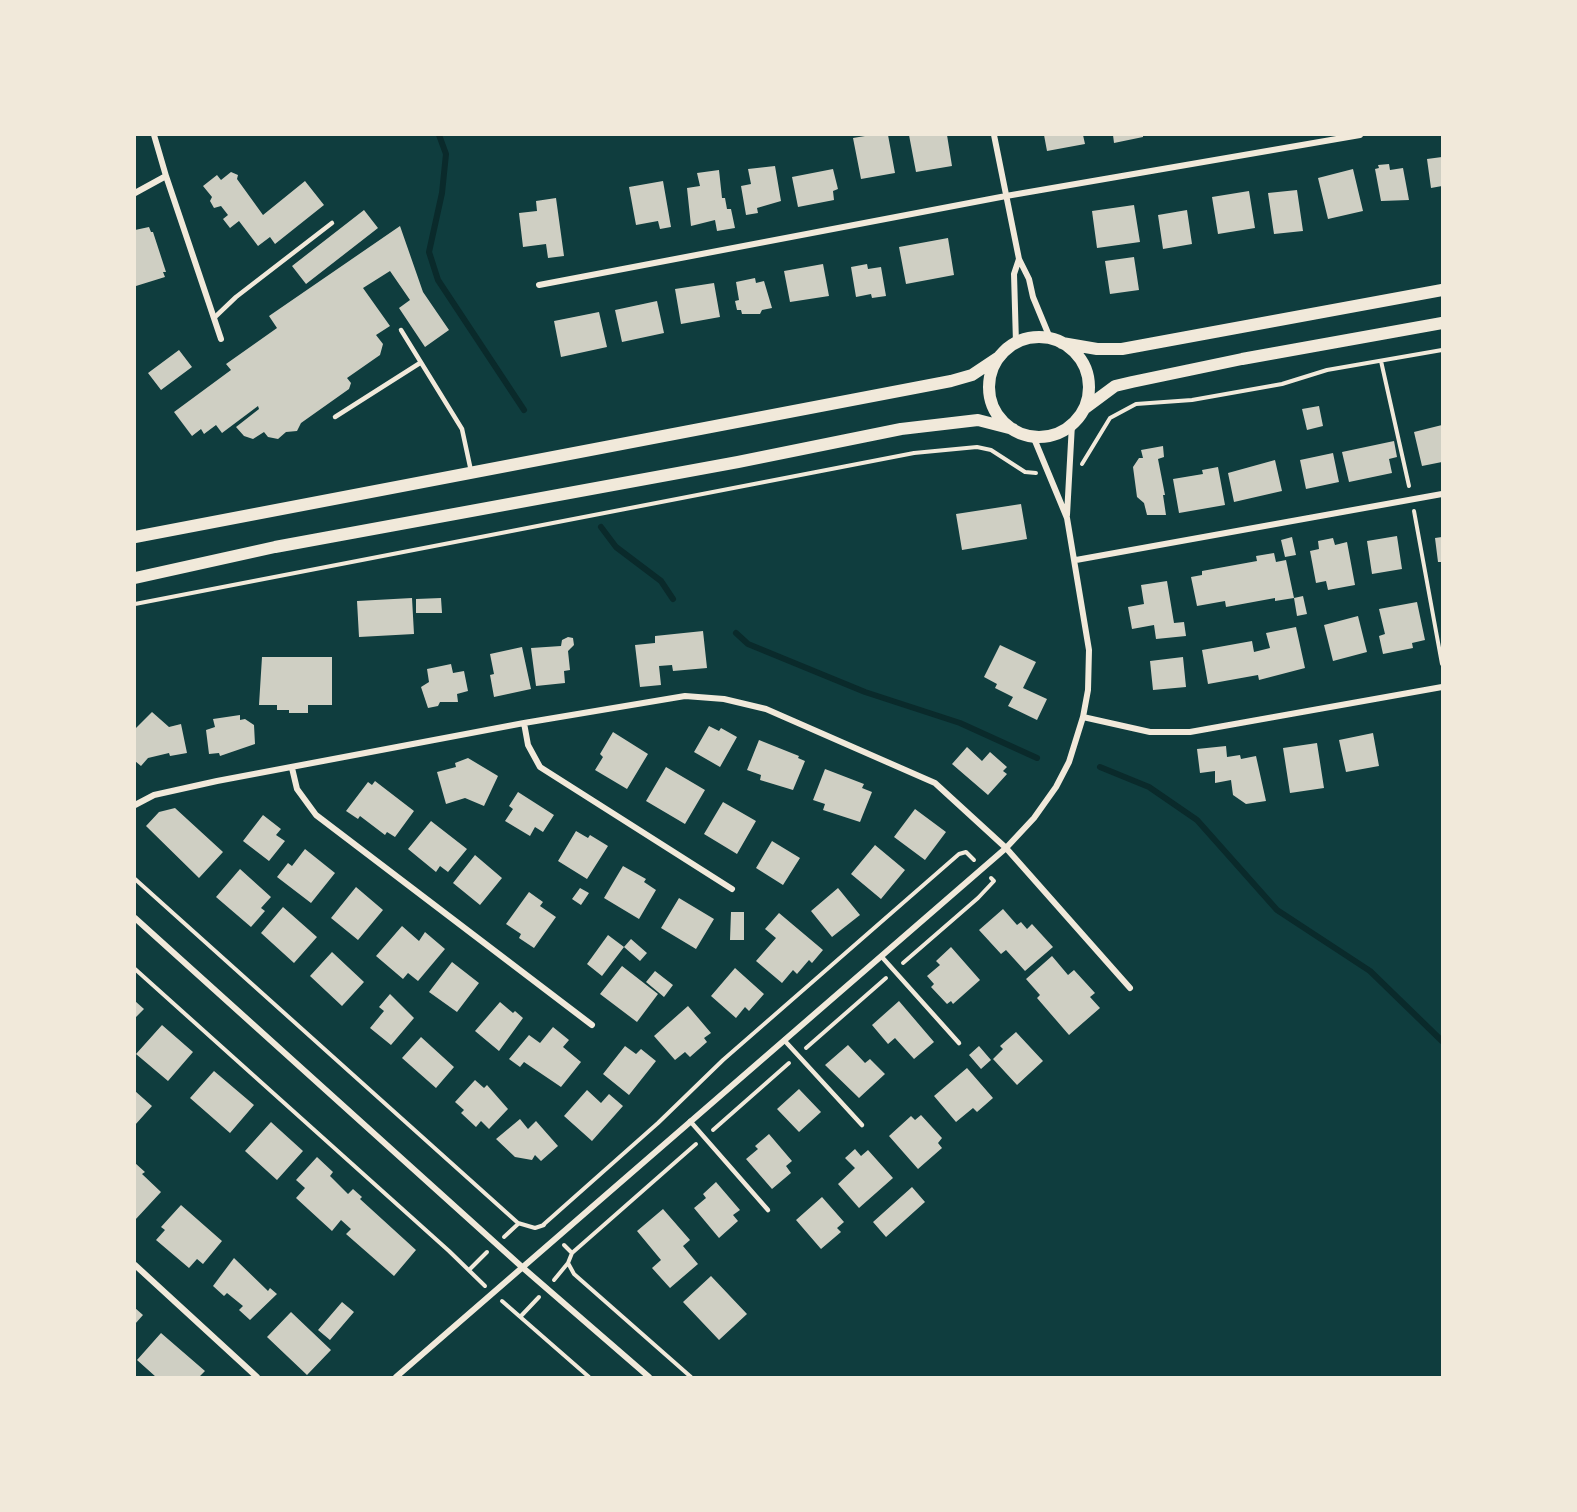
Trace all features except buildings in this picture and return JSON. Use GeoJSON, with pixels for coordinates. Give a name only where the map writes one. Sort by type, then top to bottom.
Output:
{"type":"FeatureCollection","features":[{"type":"Feature","properties":{"kind":"main road"},"geometry":{"type":"LineString","coordinates":[[135,537],[951,381],[972,375],[1016,343],[1027,338],[1096,349],[1122,349],[1442,290]]}},
{"type":"Feature","properties":{"kind":"main road"},"geometry":{"type":"LineString","coordinates":[[135,578],[287,545],[738,462],[901,429],[959,420],[989,421],[1033,436],[1053,434],[1072,424],[1084,409],[1115,386],[1242,359],[1442,323]]}},
{"type":"Feature","properties":{"kind":"main road"},"geometry":{"type":"LineString","coordinates":[[1056,341],[1072,349],[1085,366],[1089,388],[1084,409]]}},
{"type":"Feature","properties":{"kind":"main road"},"geometry":{"type":"LineString","coordinates":[[999,357],[990,378],[992,401],[1004,421],[1013,429]]}},
{"type":"Feature","properties":{"kind":"street"},"geometry":{"type":"LineString","coordinates":[[154,135],[221,339]]}},
{"type":"Feature","properties":{"kind":"street"},"geometry":{"type":"LineString","coordinates":[[994,135],[1019,259],[1029,279],[1033,297],[1056,341]]}},
{"type":"Feature","properties":{"kind":"street"},"geometry":{"type":"LineString","coordinates":[[539,285],[1006,196],[1360,135]]}},
{"type":"Feature","properties":{"kind":"street"},"geometry":{"type":"LineString","coordinates":[[135,193],[166,176]]}},
{"type":"Feature","properties":{"kind":"street"},"geometry":{"type":"LineString","coordinates":[[1016,343],[1014,274],[1019,259]]}},
{"type":"Feature","properties":{"kind":"street"},"geometry":{"type":"LineString","coordinates":[[1067,518],[1072,424]]}},
{"type":"Feature","properties":{"kind":"street"},"geometry":{"type":"LineString","coordinates":[[396,1377],[1006,848],[1034,818],[1056,787],[1069,762],[1083,717],[1088,690],[1089,650],[1076,560],[1067,518],[1033,436]]}},
{"type":"Feature","properties":{"kind":"street"},"geometry":{"type":"LineString","coordinates":[[1076,560],[1442,494]]}},
{"type":"Feature","properties":{"kind":"street"},"geometry":{"type":"LineString","coordinates":[[1083,717],[1150,732],[1190,732],[1442,687]]}},
{"type":"Feature","properties":{"kind":"street"},"geometry":{"type":"LineString","coordinates":[[135,805],[154,795],[524,723],[685,696],[724,699],[766,709],[935,783],[1006,848],[1130,988]]}},
{"type":"Feature","properties":{"kind":"street"},"geometry":{"type":"LineString","coordinates":[[524,723],[528,746],[540,767],[732,889]]}},
{"type":"Feature","properties":{"kind":"street"},"geometry":{"type":"LineString","coordinates":[[292,768],[297,789],[316,815],[592,1025]]}},
{"type":"Feature","properties":{"kind":"street"},"geometry":{"type":"LineString","coordinates":[[135,918],[522,1267],[649,1377]]}},
{"type":"Feature","properties":{"kind":"street"},"geometry":{"type":"LineString","coordinates":[[135,1265],[257,1377]]}},
{"type":"Feature","properties":{"kind":"lane"},"geometry":{"type":"LineString","coordinates":[[214,318],[236,297],[332,223]]}},
{"type":"Feature","properties":{"kind":"lane"},"geometry":{"type":"LineString","coordinates":[[401,330],[462,429],[472,473]]}},
{"type":"Feature","properties":{"kind":"lane"},"geometry":{"type":"LineString","coordinates":[[335,417],[420,363]]}},
{"type":"Feature","properties":{"kind":"lane"},"geometry":{"type":"LineString","coordinates":[[881,955],[959,1044]]}},
{"type":"Feature","properties":{"kind":"lane"},"geometry":{"type":"LineString","coordinates":[[783,1040],[862,1125]]}},
{"type":"Feature","properties":{"kind":"lane"},"geometry":{"type":"LineString","coordinates":[[690,1121],[768,1210]]}},
{"type":"Feature","properties":{"kind":"path"},"geometry":{"type":"LineString","coordinates":[[1069,467],[1082,465],[1110,418],[1136,404],[1192,399],[1259,388],[1327,370],[1442,350]]}},
{"type":"Feature","properties":{"kind":"path"},"geometry":{"type":"LineString","coordinates":[[135,604],[914,453],[977,447],[991,450],[1025,472],[1047,470]]}},
{"type":"Feature","properties":{"kind":"path"},"geometry":{"type":"LineString","coordinates":[[135,879],[518,1223],[535,1228],[543,1225],[572,1253],[568,1263],[574,1274],[690,1377]]}},
{"type":"Feature","properties":{"kind":"path"},"geometry":{"type":"LineString","coordinates":[[135,969],[449,1251],[492,1293],[589,1377]]}},
{"type":"Feature","properties":{"kind":"waterway"},"geometry":{"type":"LineString","coordinates":[[439,135],[446,154],[442,193],[429,252],[438,280],[524,410]]}},
{"type":"Feature","properties":{"kind":"waterway"},"geometry":{"type":"LineString","coordinates":[[601,527],[616,547],[661,581],[673,599]]}},
{"type":"Feature","properties":{"kind":"waterway"},"geometry":{"type":"LineString","coordinates":[[736,633],[748,644],[865,692],[960,723],[1037,758]]}},
{"type":"Feature","properties":{"kind":"waterway"},"geometry":{"type":"LineString","coordinates":[[1100,767],[1149,787],[1197,820],[1277,910],[1370,971],[1442,1041]]}}]}
